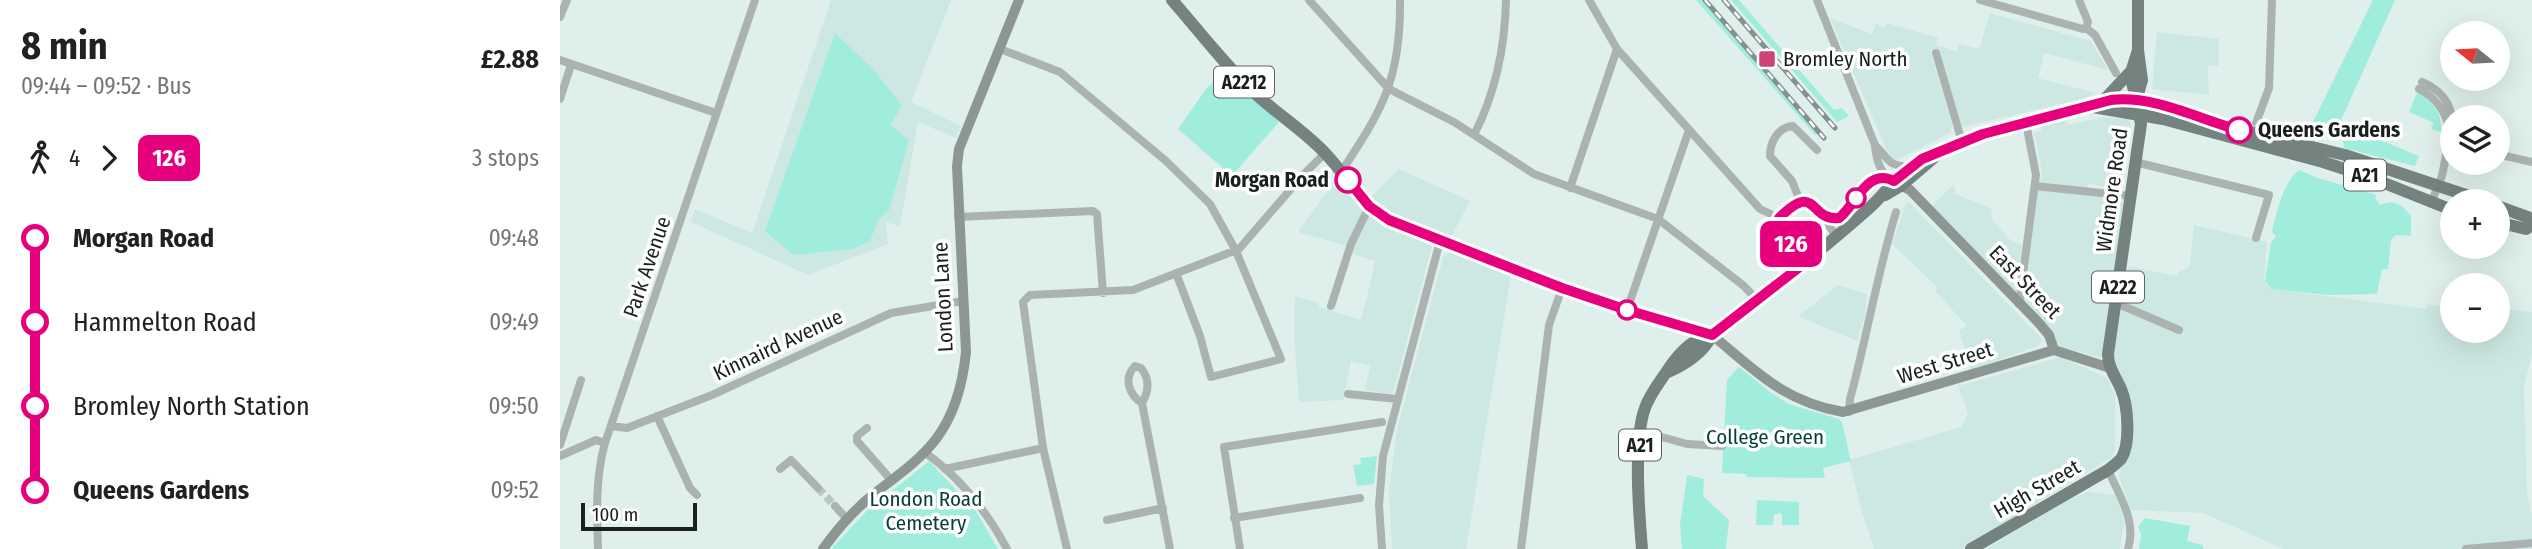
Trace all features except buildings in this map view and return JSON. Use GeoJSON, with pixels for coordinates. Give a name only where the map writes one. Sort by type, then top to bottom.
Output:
{"type":"FeatureCollection","features":[{"type":"Feature","properties":{"kind":"main road","name":"A2212"},"geometry":{"type":"LineString","coordinates":[[1172,0],[1252,90],[1294,123],[1325,153],[1369,206],[1389,220],[1562,288],[1712,335]]}},
{"type":"Feature","properties":{"kind":"main road","name":"Widmore Road"},"geometry":{"type":"LineString","coordinates":[[2136,101],[2142,86],[2138,50],[2138,0]]}},
{"type":"Feature","properties":{"kind":"main road","name":"Widmore Road"},"geometry":{"type":"LineString","coordinates":[[2110,368],[2108,350],[2141,115],[2133,92],[2132,69],[2138,50]]}},
{"type":"Feature","properties":{"kind":"main road"},"geometry":{"type":"LineString","coordinates":[[2103,101],[2132,69]]}},
{"type":"Feature","properties":{"kind":"main road","name":"A21"},"geometry":{"type":"LineString","coordinates":[[1666,373],[1685,365],[1707,345],[1712,335],[1806,262],[1882,197],[1909,167],[1962,142],[2090,107],[2103,101],[2122,99],[2166,107],[2225,126],[2345,155],[2448,189]]}},
{"type":"Feature","properties":{"kind":"main road","name":"A21"},"geometry":{"type":"LineString","coordinates":[[2090,107],[2141,115],[2342,168],[2440,206]]}},
{"type":"Feature","properties":{"kind":"main road","name":"A21"},"geometry":{"type":"LineString","coordinates":[[1894,181],[1940,152]]}},
{"type":"Feature","properties":{"kind":"main road"},"geometry":{"type":"LineString","coordinates":[[2510,211],[2530,218],[2532,223],[2526,229],[2510,225]]}},
{"type":"Feature","properties":{"kind":"main road"},"geometry":{"type":"LineString","coordinates":[[1683,326],[1688,337],[1685,349]]}},
{"type":"Feature","properties":{"kind":"main road","name":"A21"},"geometry":{"type":"LineString","coordinates":[[1642,549],[1639,482],[1642,419],[1650,396],[1685,349],[1700,337],[1712,335]]}},
{"type":"Feature","properties":{"kind":"main road","name":"High Street"},"geometry":{"type":"LineString","coordinates":[[1971,549],[2108,470],[2120,460],[2125,450],[2127,424],[2122,390],[2110,368]]}},
{"type":"Feature","properties":{"kind":"street"},"geometry":{"type":"LineString","coordinates":[[560,17],[567,0]]}},
{"type":"Feature","properties":{"kind":"street","name":"Park Avenue"},"geometry":{"type":"LineString","coordinates":[[598,549],[597,500],[605,443],[755,0]]}},
{"type":"Feature","properties":{"kind":"street","name":"London Lane"},"geometry":{"type":"LineString","coordinates":[[823,549],[847,519],[925,452],[948,418],[964,374],[966,352],[958,217],[959,149],[1019,0]]}},
{"type":"Feature","properties":{"kind":"street"},"geometry":{"type":"LineString","coordinates":[[1309,0],[1389,89],[1474,135],[1534,173],[1658,219],[1758,300]]}},
{"type":"Feature","properties":{"kind":"street"},"geometry":{"type":"LineString","coordinates":[[1341,172],[1372,126],[1389,89],[1396,60],[1400,0]]}},
{"type":"Feature","properties":{"kind":"street"},"geometry":{"type":"LineString","coordinates":[[1474,135],[1485,113],[1500,64],[1506,0]]}},
{"type":"Feature","properties":{"kind":"street"},"geometry":{"type":"LineString","coordinates":[[1589,0],[1617,49],[1760,209],[1779,218]]}},
{"type":"Feature","properties":{"kind":"street"},"geometry":{"type":"LineString","coordinates":[[1817,0],[1875,145],[1886,161],[1896,166],[1909,167]]}},
{"type":"Feature","properties":{"kind":"street"},"geometry":{"type":"LineString","coordinates":[[1980,0],[2057,24],[2083,29],[2086,27]]}},
{"type":"Feature","properties":{"kind":"street"},"geometry":{"type":"LineString","coordinates":[[2079,0],[2088,22],[2086,27]]}},
{"type":"Feature","properties":{"kind":"street"},"geometry":{"type":"LineString","coordinates":[[2255,123],[2269,88],[2272,0]]}},
{"type":"Feature","properties":{"kind":"street"},"geometry":{"type":"LineString","coordinates":[[2086,27],[2095,35],[2116,73]]}},
{"type":"Feature","properties":{"kind":"street"},"geometry":{"type":"LineString","coordinates":[[1000,49],[1060,72],[1166,161],[1210,204],[1236,251],[1281,359],[1210,377],[1200,336],[1176,274]]}},
{"type":"Feature","properties":{"kind":"street"},"geometry":{"type":"LineString","coordinates":[[1570,188],[1617,49]]}},
{"type":"Feature","properties":{"kind":"street"},"geometry":{"type":"LineString","coordinates":[[1937,53],[1962,142]]}},
{"type":"Feature","properties":{"kind":"street"},"geometry":{"type":"LineString","coordinates":[[560,60],[716,113]]}},
{"type":"Feature","properties":{"kind":"street"},"geometry":{"type":"LineString","coordinates":[[560,99],[571,65]]}},
{"type":"Feature","properties":{"kind":"street"},"geometry":{"type":"LineString","coordinates":[[2440,105],[2422,84],[2434,87],[2449,105]]}},
{"type":"Feature","properties":{"kind":"street"},"geometry":{"type":"LineString","coordinates":[[2020,304],[2036,175],[2026,123]]}},
{"type":"Feature","properties":{"kind":"street"},"geometry":{"type":"LineString","coordinates":[[1800,201],[1792,181],[1770,156],[1772,143],[1783,128],[1793,126],[1817,150]]}},
{"type":"Feature","properties":{"kind":"street"},"geometry":{"type":"LineString","coordinates":[[1627,310],[1689,130]]}},
{"type":"Feature","properties":{"kind":"street"},"geometry":{"type":"LineString","coordinates":[[1875,145],[1877,161],[1894,181]]}},
{"type":"Feature","properties":{"kind":"street"},"geometry":{"type":"LineString","coordinates":[[1067,549],[1043,448],[1023,302],[1030,295],[1133,290],[1236,251],[1325,153]]}},
{"type":"Feature","properties":{"kind":"street"},"geometry":{"type":"LineString","coordinates":[[2510,157],[2532,162]]}},
{"type":"Feature","properties":{"kind":"street"},"geometry":{"type":"LineString","coordinates":[[2135,162],[2269,195],[2256,238]]}},
{"type":"Feature","properties":{"kind":"street"},"geometry":{"type":"LineString","coordinates":[[2431,203],[2441,175]]}},
{"type":"Feature","properties":{"kind":"street","name":"East Street"},"geometry":{"type":"LineString","coordinates":[[1894,181],[1910,190],[2020,304],[2049,335],[2054,350],[2110,368]]}},
{"type":"Feature","properties":{"kind":"street"},"geometry":{"type":"LineString","coordinates":[[2035,186],[2130,196]]}},
{"type":"Feature","properties":{"kind":"street"},"geometry":{"type":"LineString","coordinates":[[1806,262],[1780,232],[1779,218],[1791,206],[1800,201],[1810,203],[1837,236]]}},
{"type":"Feature","properties":{"kind":"street"},"geometry":{"type":"LineString","coordinates":[[1331,306],[1351,244],[1369,206]]}},
{"type":"Feature","properties":{"kind":"street"},"geometry":{"type":"LineString","coordinates":[[958,217],[1093,211],[1097,214],[1103,292]]}},
{"type":"Feature","properties":{"kind":"street"},"geometry":{"type":"LineString","coordinates":[[1712,335],[1780,390],[1810,403],[1849,412],[1881,264],[1896,212]]}},
{"type":"Feature","properties":{"kind":"street"},"geometry":{"type":"LineString","coordinates":[[1382,549],[1379,505],[1383,456],[1440,241]]}},
{"type":"Feature","properties":{"kind":"street"},"geometry":{"type":"LineString","coordinates":[[1521,549],[1549,325],[1562,288]]}},
{"type":"Feature","properties":{"kind":"street","name":"Kinnaird Avenue"},"geometry":{"type":"LineString","coordinates":[[611,426],[627,428],[712,395],[891,313],[963,301]]}},
{"type":"Feature","properties":{"kind":"street"},"geometry":{"type":"LineString","coordinates":[[2116,303],[2179,330]]}},
{"type":"Feature","properties":{"kind":"street","name":"West Street"},"geometry":{"type":"LineString","coordinates":[[1849,412],[2054,350]]}},
{"type":"Feature","properties":{"kind":"street"},"geometry":{"type":"LineString","coordinates":[[560,445],[581,380]]}},
{"type":"Feature","properties":{"kind":"street"},"geometry":{"type":"LineString","coordinates":[[1348,394],[1397,399]]}},
{"type":"Feature","properties":{"kind":"street"},"geometry":{"type":"LineString","coordinates":[[1142,403],[1170,549]]}},
{"type":"Feature","properties":{"kind":"street"},"geometry":{"type":"LineString","coordinates":[[657,416],[690,488],[697,495]]}},
{"type":"Feature","properties":{"kind":"street"},"geometry":{"type":"LineString","coordinates":[[1240,549],[1224,447],[1378,420]]}},
{"type":"Feature","properties":{"kind":"street"},"geometry":{"type":"LineString","coordinates":[[867,428],[857,436],[857,441],[892,481]]}},
{"type":"Feature","properties":{"kind":"street"},"geometry":{"type":"LineString","coordinates":[[1640,431],[1687,444],[1722,446]]}},
{"type":"Feature","properties":{"kind":"street"},"geometry":{"type":"LineString","coordinates":[[560,456],[596,440],[605,443]]}},
{"type":"Feature","properties":{"kind":"street"},"geometry":{"type":"LineString","coordinates":[[945,469],[1043,448]]}},
{"type":"Feature","properties":{"kind":"street"},"geometry":{"type":"LineString","coordinates":[[925,452],[982,507],[1007,549]]}},
{"type":"Feature","properties":{"kind":"street"},"geometry":{"type":"LineString","coordinates":[[780,469],[791,460],[818,488]]}},
{"type":"Feature","properties":{"kind":"street"},"geometry":{"type":"LineString","coordinates":[[2108,470],[2132,527],[2128,549]]}},
{"type":"Feature","properties":{"kind":"street"},"geometry":{"type":"LineString","coordinates":[[1234,518],[1360,498]]}},
{"type":"Feature","properties":{"kind":"street"},"geometry":{"type":"LineString","coordinates":[[835,506],[847,519]]}},
{"type":"Feature","properties":{"kind":"street"},"geometry":{"type":"LineString","coordinates":[[1107,520],[1163,508]]}},
{"type":"Feature","properties":{"kind":"street"},"geometry":{"type":"LineString","coordinates":[[2466,549],[2532,543]]}},
{"type":"Feature","properties":{"kind":"shaded area"},"geometry":{"type":"Polygon","coordinates":[[[831,0],[951,0],[911,102],[961,126],[956,138],[918,122],[900,226],[886,222],[888,244],[808,275],[691,222],[695,209],[752,233],[831,0]]]}},
{"type":"Feature","properties":{"kind":"shaded area"},"geometry":{"type":"Polygon","coordinates":[[[1990,13],[2091,41],[2108,70],[2044,53],[2038,78],[2096,93],[1964,127],[1961,125],[1939,53],[1930,50],[1952,124],[1950,133],[1896,160],[1890,158],[1830,18],[1872,34],[1876,24],[1885,27],[1887,23],[1938,38],[1936,45],[1957,51],[1959,44],[1979,49],[1990,13]]]}},
{"type":"Feature","properties":{"kind":"shaded area"},"geometry":{"type":"Polygon","coordinates":[[[2157,32],[2219,39],[2218,66],[2208,66],[2209,95],[2152,89],[2157,32]]]}},
{"type":"Feature","properties":{"kind":"shaded area"},"geometry":{"type":"Polygon","coordinates":[[[2103,117],[2128,119],[2131,123],[2119,189],[2090,184],[2085,188],[2040,184],[2042,173],[2034,132],[2041,131],[2041,126],[2066,120],[2068,125],[2103,117]]]}},
{"type":"Feature","properties":{"kind":"shaded area"},"geometry":{"type":"Polygon","coordinates":[[[1399,169],[1470,201],[1450,239],[1385,212],[1370,198],[1399,169]]]}},
{"type":"Feature","properties":{"kind":"shaded area"},"geometry":{"type":"Polygon","coordinates":[[[1344,176],[1369,206],[1434,238],[1394,390],[1390,394],[1365,390],[1370,366],[1351,361],[1343,400],[1299,402],[1294,335],[1295,296],[1319,303],[1319,307],[1361,320],[1375,261],[1349,253],[1350,247],[1298,232],[1323,197],[1344,176]]]}},
{"type":"Feature","properties":{"kind":"shaded area"},"geometry":{"type":"Polygon","coordinates":[[[1954,184],[1955,194],[1992,209],[1991,218],[2011,241],[2022,245],[2016,292],[1932,206],[1954,184]]]}},
{"type":"Feature","properties":{"kind":"shaded area"},"geometry":{"type":"Polygon","coordinates":[[[2040,189],[2124,200],[2102,358],[2060,347],[2023,305],[2037,191],[2040,189]]]}},
{"type":"Feature","properties":{"kind":"shaded area"},"geometry":{"type":"Polygon","coordinates":[[[1909,202],[2038,335],[2041,339],[2040,345],[1971,370],[1959,330],[1967,326],[1935,291],[1938,288],[1892,244],[1909,202]]]}},
{"type":"Feature","properties":{"kind":"shaded area"},"geometry":{"type":"Polygon","coordinates":[[[2194,225],[2267,242],[2264,281],[2272,289],[2426,309],[2428,305],[2440,306],[2440,343],[2510,343],[2510,310],[2532,312],[2532,355],[2524,387],[2527,492],[2532,517],[2532,549],[2284,549],[2203,513],[2131,510],[2119,476],[2130,440],[2131,397],[2112,359],[2128,266],[2177,276],[2190,266],[2194,225]]]}},
{"type":"Feature","properties":{"kind":"shaded area"},"geometry":{"type":"Polygon","coordinates":[[[1450,252],[1511,276],[1466,549],[1392,549],[1389,490],[1397,429],[1443,257],[1450,252]]]}},
{"type":"Feature","properties":{"kind":"shaded area"},"geometry":{"type":"Polygon","coordinates":[[[1838,285],[1867,294],[1865,315],[1857,341],[1798,316],[1838,285]]]}},
{"type":"Feature","properties":{"kind":"shaded area"},"geometry":{"type":"Polygon","coordinates":[[[2061,357],[2107,378],[2115,395],[2115,449],[2112,457],[1962,549],[1874,549],[1849,460],[1961,427],[1968,414],[1958,386],[2061,357]]]}},
{"type":"Feature","properties":{"kind":"shaded area"},"geometry":{"type":"Polygon","coordinates":[[[2089,492],[2117,495],[2124,523],[2120,549],[1986,549],[2071,498],[2089,492]]]}},
{"type":"Feature","properties":{"kind":"green space"},"geometry":{"type":"Polygon","coordinates":[[[1696,0],[1703,0],[1818,133],[1815,135],[1696,0]]]}},
{"type":"Feature","properties":{"kind":"green space"},"geometry":{"type":"Polygon","coordinates":[[[1731,0],[1739,0],[1834,110],[1842,108],[1849,116],[1837,122],[1731,0]]]}},
{"type":"Feature","properties":{"kind":"green space"},"geometry":{"type":"Polygon","coordinates":[[[2373,0],[2395,0],[2339,125],[2330,126],[2323,141],[2306,136],[2373,0]]]}},
{"type":"Feature","properties":{"kind":"green space"},"geometry":{"type":"Polygon","coordinates":[[[835,33],[875,71],[902,106],[890,125],[909,140],[889,210],[878,220],[870,241],[853,249],[793,255],[765,231],[835,33]]]}},
{"type":"Feature","properties":{"kind":"green space"},"geometry":{"type":"Polygon","coordinates":[[[1226,70],[1279,122],[1232,176],[1178,129],[1206,89],[1226,70]]]}},
{"type":"Feature","properties":{"kind":"green space"},"geometry":{"type":"Polygon","coordinates":[[[2417,93],[2436,109],[2440,119],[2440,132],[2431,129],[2434,123],[2409,112],[2417,93]]]}},
{"type":"Feature","properties":{"kind":"green space"},"geometry":{"type":"Polygon","coordinates":[[[2354,129],[2419,156],[2415,166],[2344,148],[2342,134],[2353,133],[2354,129]]]}},
{"type":"Feature","properties":{"kind":"green space","name":"Queens Gardens"},"geometry":{"type":"Polygon","coordinates":[[[2299,170],[2377,195],[2375,198],[2380,205],[2389,202],[2397,204],[2411,216],[2411,236],[2396,235],[2391,240],[2388,269],[2382,269],[2377,294],[2327,295],[2272,289],[2265,281],[2271,243],[2276,236],[2272,232],[2278,207],[2284,190],[2299,170]]]}},
{"type":"Feature","properties":{"kind":"green space","name":"College Green"},"geometry":{"type":"Polygon","coordinates":[[[1739,367],[1789,404],[1839,419],[1851,461],[1823,468],[1825,478],[1747,477],[1746,474],[1722,473],[1727,380],[1739,367]]]}},
{"type":"Feature","properties":{"kind":"green space"},"geometry":{"type":"Polygon","coordinates":[[[1377,456],[1374,484],[1357,486],[1353,465],[1361,464],[1360,458],[1377,456]]]}},
{"type":"Feature","properties":{"kind":"green space","name":"London Road Cemetery"},"geometry":{"type":"Polygon","coordinates":[[[929,461],[976,511],[998,549],[831,549],[876,501],[929,461]]]}},
{"type":"Feature","properties":{"kind":"green space"},"geometry":{"type":"Polygon","coordinates":[[[1687,475],[1704,479],[1703,496],[1729,520],[1726,549],[1682,549],[1680,525],[1687,475]]]}},
{"type":"Feature","properties":{"kind":"green space"},"geometry":{"type":"Polygon","coordinates":[[[1757,500],[1799,502],[1799,525],[1782,525],[1780,513],[1774,515],[1773,525],[1756,525],[1757,500]]]}},
{"type":"Feature","properties":{"kind":"green space"},"geometry":{"type":"Polygon","coordinates":[[[2145,518],[2190,526],[2187,541],[2203,545],[2203,549],[2139,549],[2141,534],[2138,527],[2145,518]]]}},
{"type":"Feature","properties":{"kind":"tunnel"},"geometry":{"type":"LineString","coordinates":[[818,488],[835,506]]}},
{"type":"Feature","properties":{"kind":"railway"},"geometry":{"type":"LineString","coordinates":[[1705,0],[1824,138]]}},
{"type":"Feature","properties":{"kind":"railway"},"geometry":{"type":"LineString","coordinates":[[1724,0],[1835,128]]}},
{"type":"Feature","properties":{"kind":"bus line","name":"126"},"geometry":{"type":"LineString","coordinates":[[1348,180],[1369,206],[1389,220],[1562,288],[1712,335],[1806,262],[1778,228],[1779,218],[1797,202],[1807,202],[1829,218],[1839,218],[1870,181],[1876,178],[1882,176],[1894,181],[1922,159],[1983,134],[2090,107],[2103,101],[2122,99],[2166,107],[2239,130]]}},
{"type":"Feature","properties":{"kind":"place","name":"Bromley North"},"geometry":{"type":"Point","coordinates":[1767,59]}},
{"type":"Feature","properties":{"kind":"place","name":"Queens Gardens"},"geometry":{"type":"Point","coordinates":[2239,130]}},
{"type":"Feature","properties":{"kind":"place","name":"Morgan Road"},"geometry":{"type":"Point","coordinates":[1348,180]}}]}
